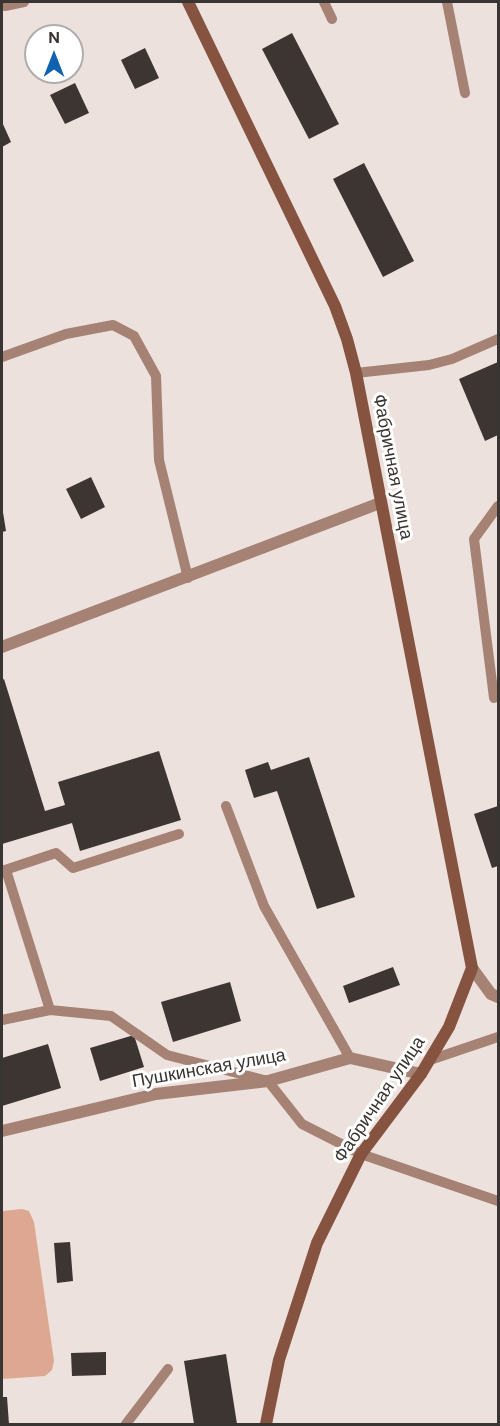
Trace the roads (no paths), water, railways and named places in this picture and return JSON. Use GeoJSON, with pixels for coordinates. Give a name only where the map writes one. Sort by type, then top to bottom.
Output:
{"type":"FeatureCollection","features":[{"type":"Feature","properties":{"kind":"main road","name":"Фабричная улица"},"geometry":{"type":"LineString","coordinates":[[188,2],[335,306],[356,373],[472,968],[449,1027],[421,1074],[361,1154],[317,1243],[279,1360],[266,1425]]}},
{"type":"Feature","properties":{"kind":"street"},"geometry":{"type":"LineString","coordinates":[[2,647],[380,503]]}},
{"type":"Feature","properties":{"kind":"street","name":"Фабричная улица"},"geometry":{"type":"LineString","coordinates":[[472,968],[491,994],[498,997]]}},
{"type":"Feature","properties":{"kind":"street","name":"Пушкинская улица"},"geometry":{"type":"LineString","coordinates":[[2,1131],[156,1095],[268,1081],[350,1058],[421,1074]]}},
{"type":"Feature","properties":{"kind":"lane"},"geometry":{"type":"LineString","coordinates":[[5,6],[24,2]]}},
{"type":"Feature","properties":{"kind":"lane"},"geometry":{"type":"LineString","coordinates":[[324,2],[332,19]]}},
{"type":"Feature","properties":{"kind":"lane"},"geometry":{"type":"LineString","coordinates":[[447,2],[465,93]]}},
{"type":"Feature","properties":{"kind":"lane"},"geometry":{"type":"LineString","coordinates":[[2,357],[66,334],[113,325],[134,336],[156,376],[159,460],[188,578]]}},
{"type":"Feature","properties":{"kind":"lane"},"geometry":{"type":"LineString","coordinates":[[356,373],[429,365],[452,359],[498,339]]}},
{"type":"Feature","properties":{"kind":"lane"},"geometry":{"type":"LineString","coordinates":[[494,698],[474,539],[498,506]]}},
{"type":"Feature","properties":{"kind":"lane"},"geometry":{"type":"LineString","coordinates":[[226,806],[264,906],[350,1058]]}},
{"type":"Feature","properties":{"kind":"lane"},"geometry":{"type":"LineString","coordinates":[[50,1010],[4,871],[56,853],[74,868],[179,834]]}},
{"type":"Feature","properties":{"kind":"lane"},"geometry":{"type":"LineString","coordinates":[[2,1020],[50,1010],[111,1016],[167,1055],[268,1081],[302,1124],[361,1154],[498,1202]]}},
{"type":"Feature","properties":{"kind":"lane"},"geometry":{"type":"LineString","coordinates":[[430,1060],[498,1037]]}},
{"type":"Feature","properties":{"kind":"lane"},"geometry":{"type":"LineString","coordinates":[[126,1425],[168,1369]]}}]}
